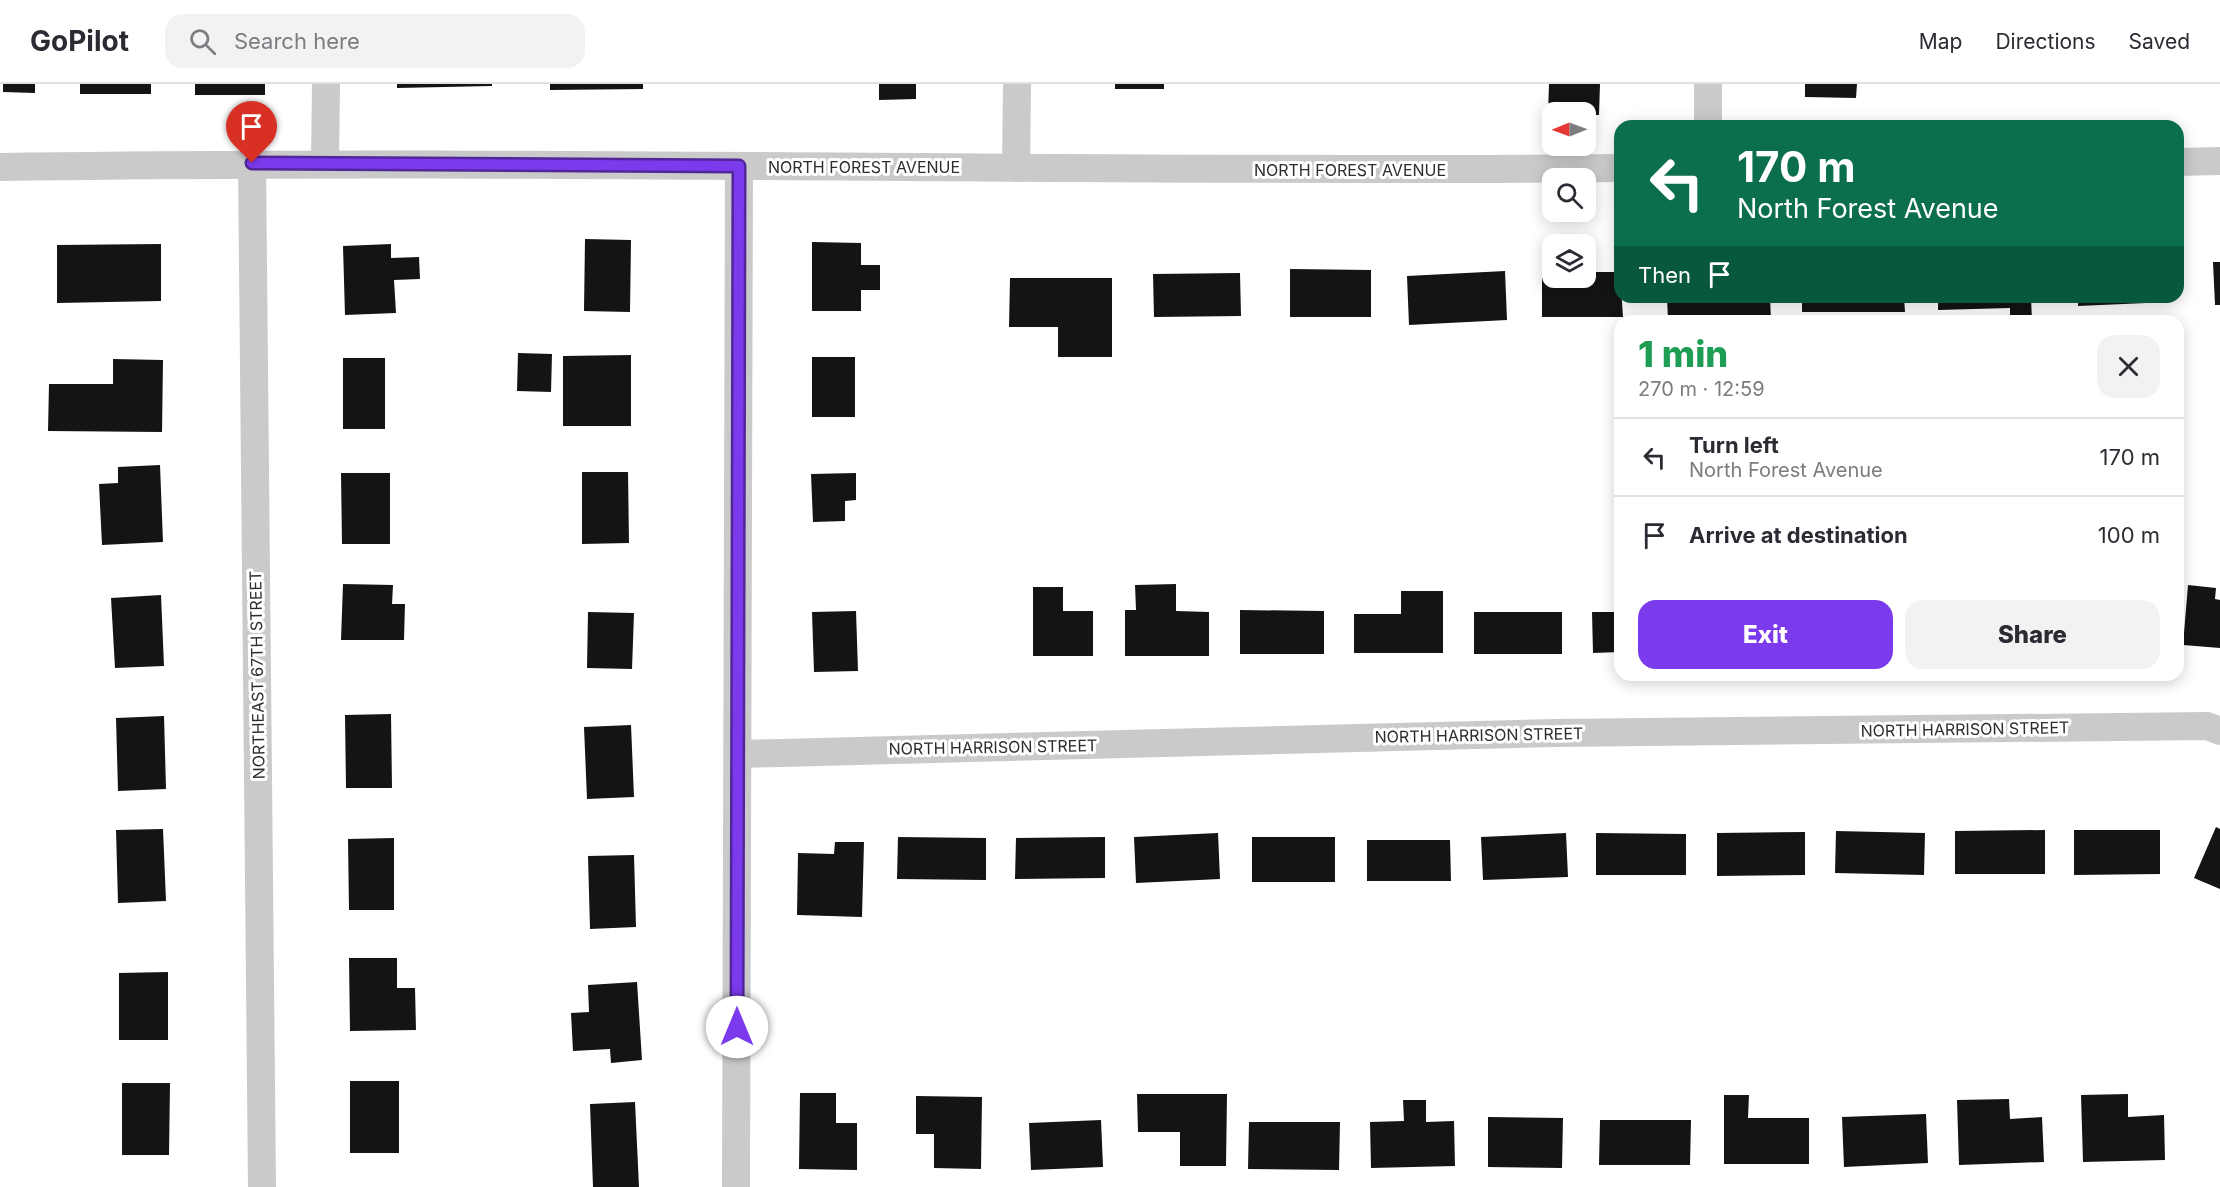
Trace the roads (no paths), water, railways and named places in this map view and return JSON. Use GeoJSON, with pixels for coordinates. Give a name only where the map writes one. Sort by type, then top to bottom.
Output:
{"type":"FeatureCollection","features":[{"type":"Feature","properties":{"kind":"street"},"geometry":{"type":"LineString","coordinates":[[325,163],[326,84]]}},
{"type":"Feature","properties":{"kind":"street"},"geometry":{"type":"LineString","coordinates":[[1016,168],[1017,84]]}},
{"type":"Feature","properties":{"kind":"street"},"geometry":{"type":"LineString","coordinates":[[1708,84],[1708,120]]}},
{"type":"Feature","properties":{"kind":"street"},"geometry":{"type":"LineString","coordinates":[[2184,162],[2220,161]]}},
{"type":"Feature","properties":{"kind":"street","name":"NORTHEAST 67TH STREET"},"geometry":{"type":"LineString","coordinates":[[252,163],[262,1187]]}},
{"type":"Feature","properties":{"kind":"street","name":"NORTH FOREST AVENUE"},"geometry":{"type":"LineString","coordinates":[[0,167],[325,163],[1390,170],[1614,168]]}},
{"type":"Feature","properties":{"kind":"street"},"geometry":{"type":"LineString","coordinates":[[736,1187],[739,166]]}},
{"type":"Feature","properties":{"kind":"street","name":"NORTH HARRISON STREET"},"geometry":{"type":"LineString","coordinates":[[738,754],[1556,733],[2195,726],[2220,730]]}}]}
